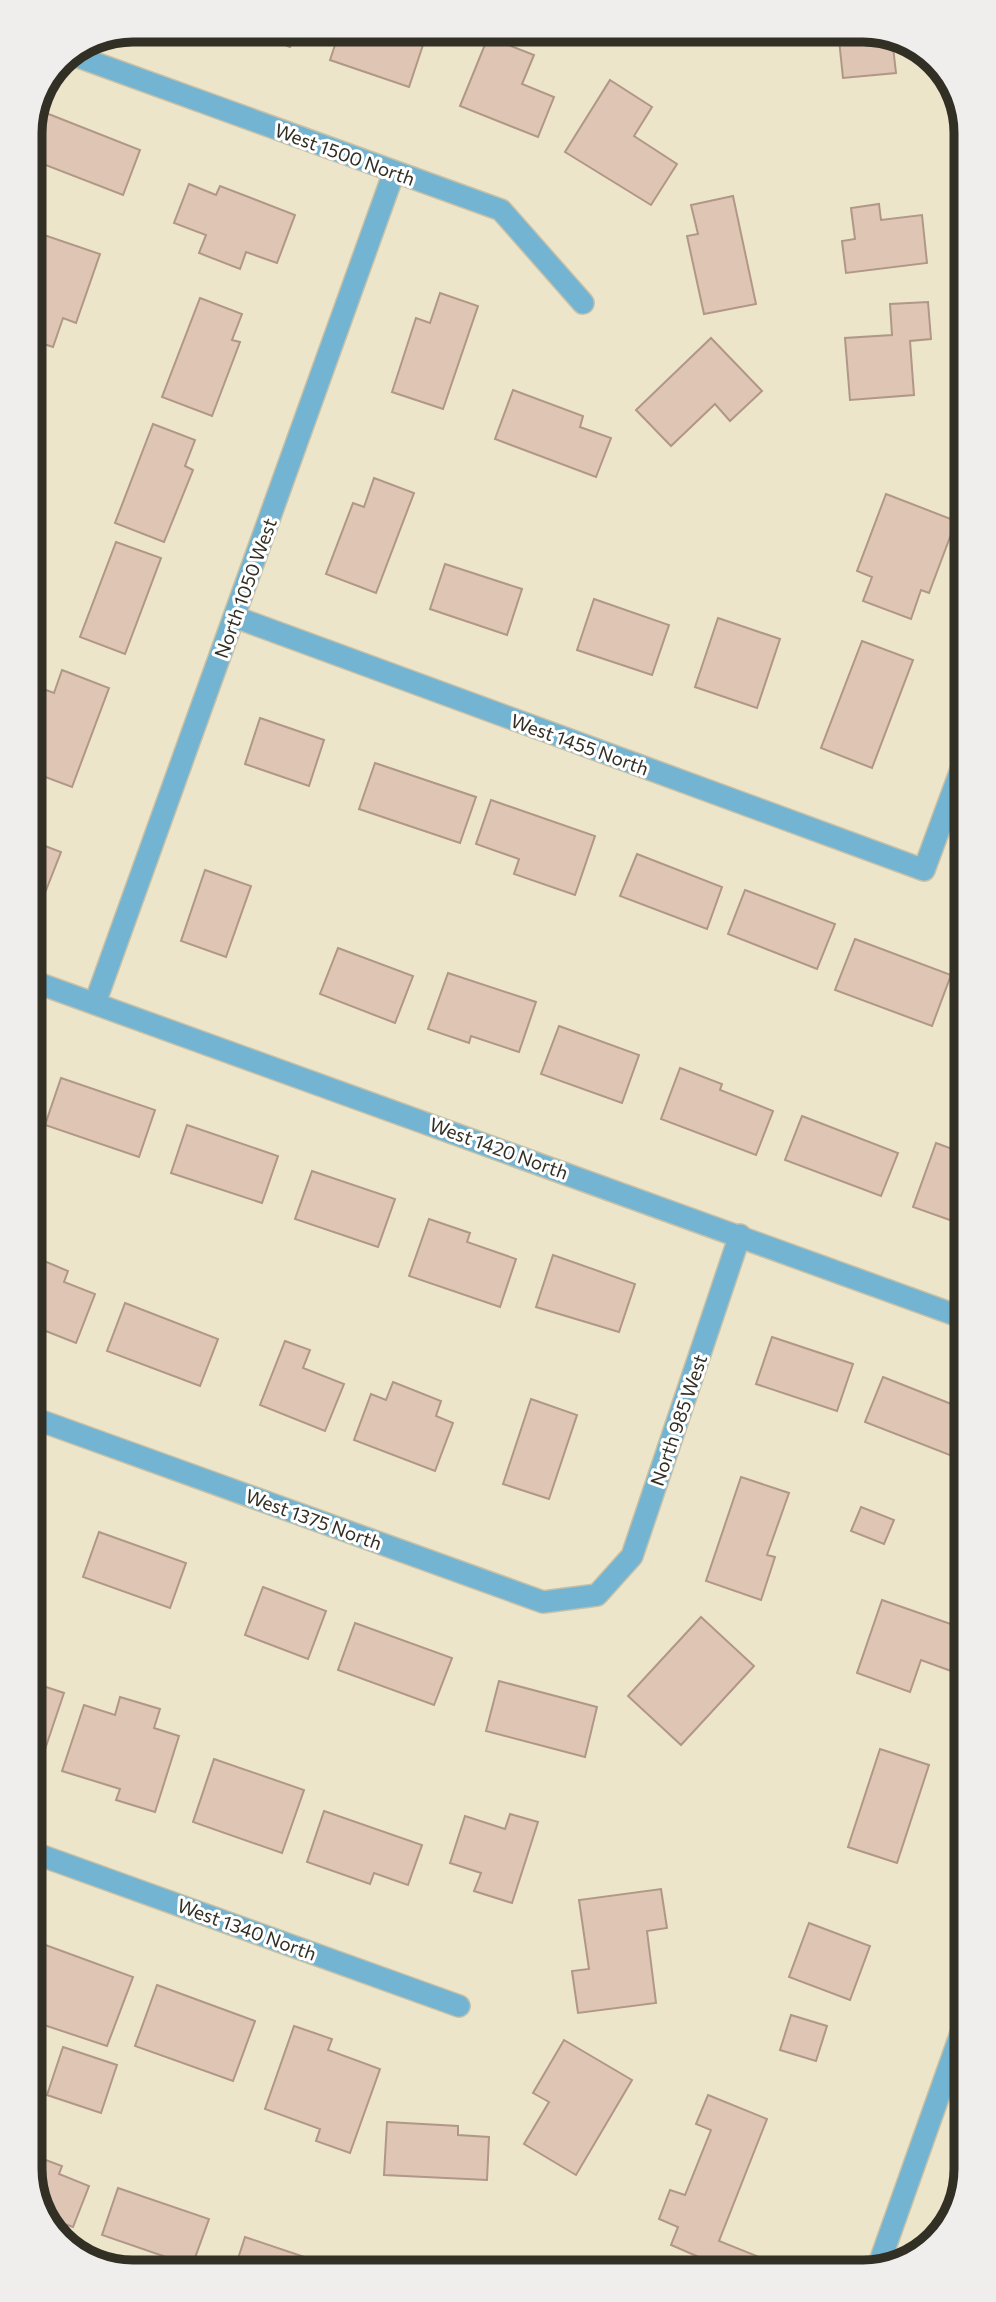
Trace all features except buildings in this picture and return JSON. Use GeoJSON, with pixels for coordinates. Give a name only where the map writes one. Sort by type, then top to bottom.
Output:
{"type":"FeatureCollection","features":[{"type":"Feature","properties":{"kind":"street","name":"West 1500 North"},"geometry":{"type":"LineString","coordinates":[[82,58],[501,210],[583,303]]}},
{"type":"Feature","properties":{"kind":"street","name":"North 1050 West"},"geometry":{"type":"LineString","coordinates":[[94,1003],[394,172]]}},
{"type":"Feature","properties":{"kind":"street","name":"West 1455 North"},"geometry":{"type":"LineString","coordinates":[[235,618],[924,870],[954,789]]}},
{"type":"Feature","properties":{"kind":"street","name":"West 1420 North"},"geometry":{"type":"LineString","coordinates":[[42,985],[954,1314]]}},
{"type":"Feature","properties":{"kind":"street","name":"North 985 West"},"geometry":{"type":"LineString","coordinates":[[597,1595],[632,1556],[740,1235]]}},
{"type":"Feature","properties":{"kind":"street","name":"West 1375 North"},"geometry":{"type":"LineString","coordinates":[[42,1421],[543,1602],[597,1595]]}},
{"type":"Feature","properties":{"kind":"street","name":"West 1340 North"},"geometry":{"type":"LineString","coordinates":[[42,1856],[459,2006]]}},
{"type":"Feature","properties":{"kind":"street"},"geometry":{"type":"LineString","coordinates":[[881,2258],[954,2053]]}}]}
